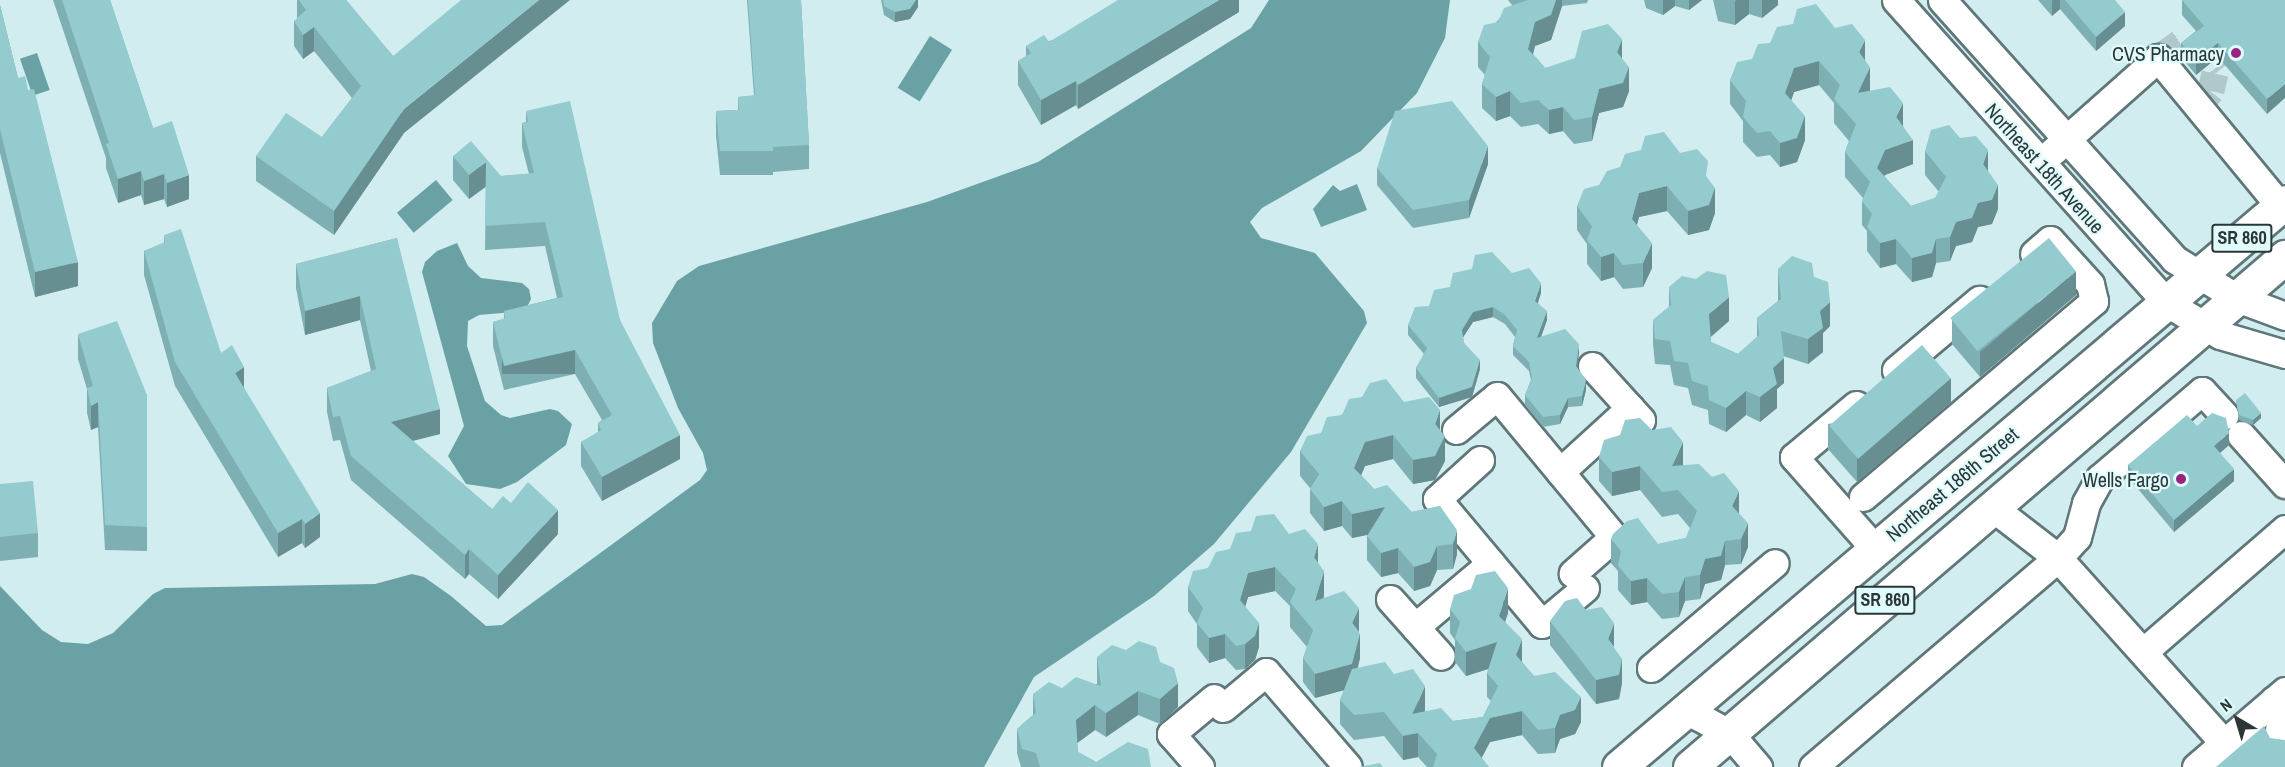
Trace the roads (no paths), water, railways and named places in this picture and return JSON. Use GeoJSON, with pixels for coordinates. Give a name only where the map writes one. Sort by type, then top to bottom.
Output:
{"type":"FeatureCollection","features":[{"type":"Feature","properties":{"kind":"main road","name":"Northeast 186th Street"},"geometry":{"type":"LineString","coordinates":[[1619,767],[2282,204]]}},
{"type":"Feature","properties":{"kind":"main road","name":"SR 860"},"geometry":{"type":"LineString","coordinates":[[1701,763],[1729,733],[2285,257]]}},
{"type":"Feature","properties":{"kind":"street","name":"Northeast 18th Avenue"},"geometry":{"type":"LineString","coordinates":[[1896,0],[2167,303],[2203,327],[2239,342],[2285,354]]}},
{"type":"Feature","properties":{"kind":"street","name":"Northeast 18th Avenue"},"geometry":{"type":"LineString","coordinates":[[1942,0],[2153,238],[2198,275],[2237,298],[2285,316]]}},
{"type":"Feature","properties":{"kind":"street"},"geometry":{"type":"LineString","coordinates":[[1916,22],[1942,0]]}},
{"type":"Feature","properties":{"kind":"street"},"geometry":{"type":"LineString","coordinates":[[2040,162],[2158,58],[2282,204]]}},
{"type":"Feature","properties":{"kind":"street"},"geometry":{"type":"LineString","coordinates":[[1875,549],[1794,457],[2050,240],[2082,210]]}},
{"type":"Feature","properties":{"kind":"street"},"geometry":{"type":"LineString","coordinates":[[1863,497],[2094,302],[2090,284],[2050,240]]}},
{"type":"Feature","properties":{"kind":"street"},"geometry":{"type":"LineString","coordinates":[[1592,366],[1650,430]]}},
{"type":"Feature","properties":{"kind":"street"},"geometry":{"type":"LineString","coordinates":[[1813,767],[2058,558],[2077,537],[2100,478],[2202,391],[2285,484]]}},
{"type":"Feature","properties":{"kind":"street"},"geometry":{"type":"LineString","coordinates":[[1456,430],[1497,396],[1614,537],[1542,624],[1437,499],[1480,460]]}},
{"type":"Feature","properties":{"kind":"street"},"geometry":{"type":"LineString","coordinates":[[1560,472],[1630,408]]}},
{"type":"Feature","properties":{"kind":"street"},"geometry":{"type":"LineString","coordinates":[[1992,507],[2058,558],[2143,652],[2214,758],[2280,695]]}},
{"type":"Feature","properties":{"kind":"street"},"geometry":{"type":"LineString","coordinates":[[2143,652],[2285,530]]}},
{"type":"Feature","properties":{"kind":"street"},"geometry":{"type":"LineString","coordinates":[[1415,627],[1491,563]]}},
{"type":"Feature","properties":{"kind":"street"},"geometry":{"type":"LineString","coordinates":[[1651,668],[1775,563]]}},
{"type":"Feature","properties":{"kind":"street"},"geometry":{"type":"LineString","coordinates":[[1390,598],[1441,656]]}},
{"type":"Feature","properties":{"kind":"street"},"geometry":{"type":"LineString","coordinates":[[1200,767],[1171,734],[1266,672],[1348,767]]}},
{"type":"Feature","properties":{"kind":"street"},"geometry":{"type":"LineString","coordinates":[[2279,730],[2282,711],[2280,695]]}},
{"type":"Feature","properties":{"kind":"street"},"geometry":{"type":"LineString","coordinates":[[1686,710],[1729,733],[1758,767]]}},
{"type":"Feature","properties":{"kind":"street"},"geometry":{"type":"LineString","coordinates":[[1686,710],[1701,763]]}},
{"type":"Feature","properties":{"kind":"water"},"geometry":{"type":"Polygon","coordinates":[[[1269,0],[1450,0],[1445,38],[1417,93],[1361,151],[1262,208],[1250,222],[1261,238],[1315,253],[1364,311],[1367,323],[1291,452],[1214,544],[1154,596],[1034,677],[984,767],[0,767],[0,586],[42,630],[61,642],[88,644],[113,633],[153,594],[165,588],[375,584],[412,574],[424,577],[451,596],[486,626],[502,625],[700,480],[707,470],[703,453],[678,408],[653,343],[652,323],[677,281],[699,266],[927,202],[1038,162],[1251,28],[1269,0]]]}},
{"type":"Feature","properties":{"kind":"water"},"geometry":{"type":"Polygon","coordinates":[[[930,36],[952,50],[920,102],[898,88],[930,36]]]}},
{"type":"Feature","properties":{"kind":"water"},"geometry":{"type":"Polygon","coordinates":[[[37,53],[50,90],[33,96],[20,59],[37,53]]]}},
{"type":"Feature","properties":{"kind":"water"},"geometry":{"type":"Polygon","coordinates":[[[436,180],[453,200],[414,233],[397,213],[436,180]]]}},
{"type":"Feature","properties":{"kind":"water"},"geometry":{"type":"Polygon","coordinates":[[[1357,184],[1367,210],[1321,227],[1313,209],[1333,185],[1340,191],[1357,184]]]}},
{"type":"Feature","properties":{"kind":"water"},"geometry":{"type":"Polygon","coordinates":[[[457,243],[468,266],[481,278],[522,283],[529,289],[531,299],[525,311],[479,315],[468,321],[467,346],[485,401],[501,415],[510,418],[550,409],[558,411],[572,424],[566,445],[517,482],[500,489],[466,484],[448,456],[464,426],[422,272],[425,262],[437,251],[457,243]]]}},
{"type":"Feature","properties":{"kind":"tunnel"},"geometry":{"type":"LineString","coordinates":[[2158,58],[2187,38],[2215,73],[2211,91],[2198,107]]}},
{"type":"Feature","properties":{"kind":"place","name":"CVS Pharmacy"},"geometry":{"type":"Point","coordinates":[2236,53]}},
{"type":"Feature","properties":{"kind":"place","name":"Wells Fargo"},"geometry":{"type":"Point","coordinates":[2181,479]}}]}
